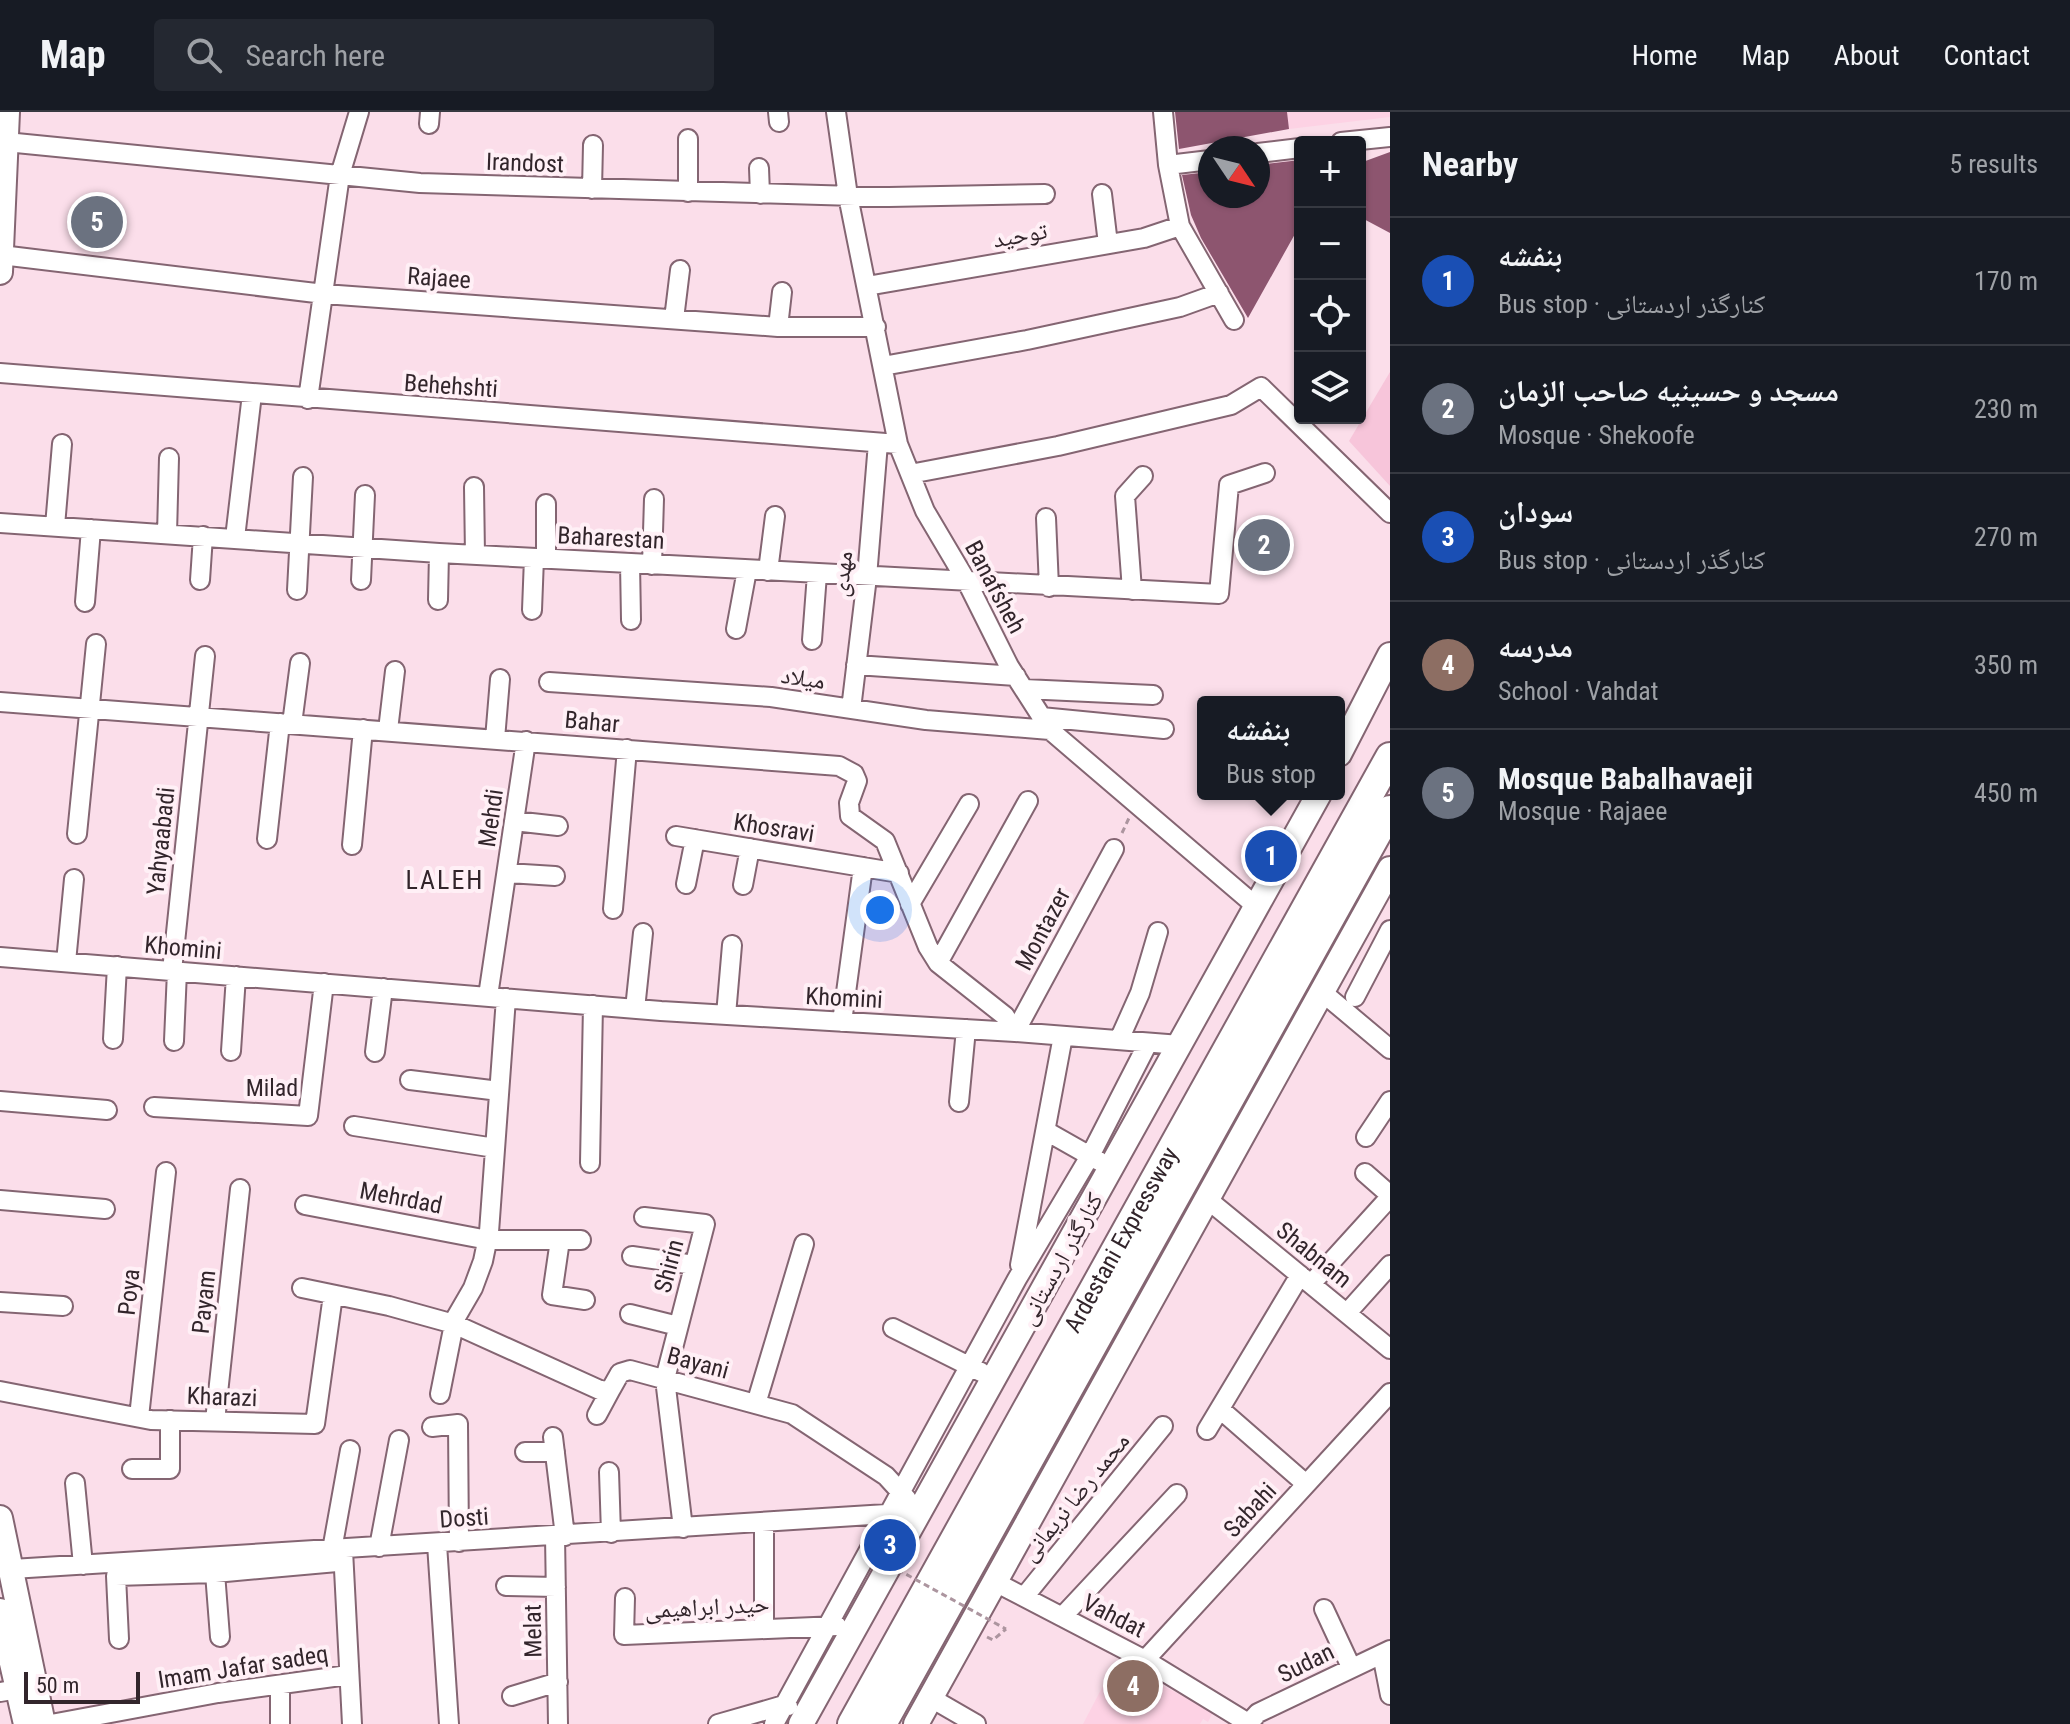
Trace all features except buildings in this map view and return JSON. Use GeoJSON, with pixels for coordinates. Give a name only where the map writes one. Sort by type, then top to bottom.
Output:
{"type":"FeatureCollection","features":[{"type":"Feature","properties":{"kind":"highway","name":"Ardestani Expressway"},"geometry":{"type":"LineString","coordinates":[[852,1724],[1390,757]]}},
{"type":"Feature","properties":{"kind":"highway","name":"Ardestani Expressway"},"geometry":{"type":"LineString","coordinates":[[882,1724],[1390,810]]}},
{"type":"Feature","properties":{"kind":"highway"},"geometry":{"type":"LineString","coordinates":[[1306,962],[1390,826]]}},
{"type":"Feature","properties":{"kind":"main road"},"geometry":{"type":"LineString","coordinates":[[0,272],[7,112]]}},
{"type":"Feature","properties":{"kind":"main road"},"geometry":{"type":"LineString","coordinates":[[1345,742],[1390,655]]}},
{"type":"Feature","properties":{"kind":"main road","name":"کنارگذر اردستانی"},"geometry":{"type":"LineString","coordinates":[[798,1714],[856,1624],[1316,800]]}},
{"type":"Feature","properties":{"kind":"main road"},"geometry":{"type":"LineString","coordinates":[[916,1724],[1390,869]]}},
{"type":"Feature","properties":{"kind":"main road"},"geometry":{"type":"LineString","coordinates":[[0,1518],[43,1724]]}},
{"type":"Feature","properties":{"kind":"main road"},"geometry":{"type":"LineString","coordinates":[[897,1724],[960,1583]]}},
{"type":"Feature","properties":{"kind":"main road"},"geometry":{"type":"LineString","coordinates":[[0,1611],[9,1690],[26,1724]]}},
{"type":"Feature","properties":{"kind":"street"},"geometry":{"type":"LineString","coordinates":[[308,399],[340,175],[359,112]]}},
{"type":"Feature","properties":{"kind":"street","name":"Banafsheh"},"geometry":{"type":"LineString","coordinates":[[836,112],[848,196],[898,444],[925,511],[1046,723],[1257,907]]}},
{"type":"Feature","properties":{"kind":"street"},"geometry":{"type":"LineString","coordinates":[[1163,112],[1168,165],[1180,226],[1234,320]]}},
{"type":"Feature","properties":{"kind":"street"},"geometry":{"type":"LineString","coordinates":[[1366,139],[1390,137]]}},
{"type":"Feature","properties":{"kind":"street"},"geometry":{"type":"LineString","coordinates":[[688,139],[688,192]]}},
{"type":"Feature","properties":{"kind":"street","name":"Irandost"},"geometry":{"type":"LineString","coordinates":[[6,142],[420,183],[848,196],[1045,194]]}},
{"type":"Feature","properties":{"kind":"street"},"geometry":{"type":"LineString","coordinates":[[592,189],[593,145]]}},
{"type":"Feature","properties":{"kind":"street"},"geometry":{"type":"LineString","coordinates":[[1270,152],[1294,149]]}},
{"type":"Feature","properties":{"kind":"street"},"geometry":{"type":"LineString","coordinates":[[1168,165],[1198,161]]}},
{"type":"Feature","properties":{"kind":"street"},"geometry":{"type":"LineString","coordinates":[[759,168],[760,194]]}},
{"type":"Feature","properties":{"kind":"street"},"geometry":{"type":"LineString","coordinates":[[1102,194],[1108,244]]}},
{"type":"Feature","properties":{"kind":"street","name":"توحید"},"geometry":{"type":"LineString","coordinates":[[867,286],[1144,238],[1180,226]]}},
{"type":"Feature","properties":{"kind":"street","name":"Rajaee"},"geometry":{"type":"LineString","coordinates":[[1,255],[324,294],[778,327],[876,327]]}},
{"type":"Feature","properties":{"kind":"street"},"geometry":{"type":"LineString","coordinates":[[674,319],[680,270]]}},
{"type":"Feature","properties":{"kind":"street"},"geometry":{"type":"LineString","coordinates":[[778,327],[782,292]]}},
{"type":"Feature","properties":{"kind":"street"},"geometry":{"type":"LineString","coordinates":[[883,366],[1027,340],[1180,307],[1219,293]]}},
{"type":"Feature","properties":{"kind":"street","name":"Behehshti"},"geometry":{"type":"LineString","coordinates":[[0,373],[898,444]]}},
{"type":"Feature","properties":{"kind":"street"},"geometry":{"type":"LineString","coordinates":[[910,474],[1058,446],[1231,405],[1261,387],[1390,513]]}},
{"type":"Feature","properties":{"kind":"street"},"geometry":{"type":"LineString","coordinates":[[235,538],[252,394]]}},
{"type":"Feature","properties":{"kind":"street","name":"مهدی"},"geometry":{"type":"LineString","coordinates":[[851,709],[867,577],[878,443]]}},
{"type":"Feature","properties":{"kind":"street"},"geometry":{"type":"LineString","coordinates":[[55,526],[62,444]]}},
{"type":"Feature","properties":{"kind":"street"},"geometry":{"type":"LineString","coordinates":[[167,534],[169,458]]}},
{"type":"Feature","properties":{"kind":"street","name":"Baharestan"},"geometry":{"type":"LineString","coordinates":[[0,523],[439,553],[1219,594],[1229,485],[1265,473]]}},
{"type":"Feature","properties":{"kind":"street"},"geometry":{"type":"LineString","coordinates":[[1132,590],[1125,496],[1143,476]]}},
{"type":"Feature","properties":{"kind":"street"},"geometry":{"type":"LineString","coordinates":[[297,590],[303,477]]}},
{"type":"Feature","properties":{"kind":"street"},"geometry":{"type":"LineString","coordinates":[[474,487],[475,555]]}},
{"type":"Feature","properties":{"kind":"street"},"geometry":{"type":"LineString","coordinates":[[361,580],[365,495]]}},
{"type":"Feature","properties":{"kind":"street"},"geometry":{"type":"LineString","coordinates":[[652,565],[654,499]]}},
{"type":"Feature","properties":{"kind":"street"},"geometry":{"type":"LineString","coordinates":[[532,610],[546,504]]}},
{"type":"Feature","properties":{"kind":"street"},"geometry":{"type":"LineString","coordinates":[[768,571],[775,516]]}},
{"type":"Feature","properties":{"kind":"street"},"geometry":{"type":"LineString","coordinates":[[1046,518],[1049,587]]}},
{"type":"Feature","properties":{"kind":"street"},"geometry":{"type":"LineString","coordinates":[[85,602],[91,529]]}},
{"type":"Feature","properties":{"kind":"street"},"geometry":{"type":"LineString","coordinates":[[200,580],[203,536]]}},
{"type":"Feature","properties":{"kind":"street"},"geometry":{"type":"LineString","coordinates":[[438,600],[439,553]]}},
{"type":"Feature","properties":{"kind":"street"},"geometry":{"type":"LineString","coordinates":[[630,563],[631,620]]}},
{"type":"Feature","properties":{"kind":"street"},"geometry":{"type":"LineString","coordinates":[[736,629],[747,570]]}},
{"type":"Feature","properties":{"kind":"street"},"geometry":{"type":"LineString","coordinates":[[812,640],[817,574]]}},
{"type":"Feature","properties":{"kind":"street"},"geometry":{"type":"LineString","coordinates":[[77,834],[96,644]]}},
{"type":"Feature","properties":{"kind":"street","name":"Yahyaabadi"},"geometry":{"type":"LineString","coordinates":[[174,1041],[174,971],[205,656]]}},
{"type":"Feature","properties":{"kind":"street"},"geometry":{"type":"LineString","coordinates":[[267,839],[286,723],[300,663]]}},
{"type":"Feature","properties":{"kind":"street"},"geometry":{"type":"LineString","coordinates":[[856,665],[1153,695]]}},
{"type":"Feature","properties":{"kind":"street"},"geometry":{"type":"LineString","coordinates":[[388,730],[395,671]]}},
{"type":"Feature","properties":{"kind":"street"},"geometry":{"type":"LineString","coordinates":[[495,739],[500,679]]}},
{"type":"Feature","properties":{"kind":"street","name":"میلاد"},"geometry":{"type":"LineString","coordinates":[[549,682],[771,697],[926,720],[1164,729]]}},
{"type":"Feature","properties":{"kind":"street","name":"Bahar"},"geometry":{"type":"LineString","coordinates":[[0,702],[839,766],[854,774],[857,781],[849,803],[850,816],[885,841],[938,963],[1005,1016],[1015,1032]]}},
{"type":"Feature","properties":{"kind":"street"},"geometry":{"type":"LineString","coordinates":[[352,845],[363,729]]}},
{"type":"Feature","properties":{"kind":"street","name":"Mehdi"},"geometry":{"type":"LineString","coordinates":[[497,997],[507,873],[526,741]]}},
{"type":"Feature","properties":{"kind":"street"},"geometry":{"type":"LineString","coordinates":[[613,909],[627,749]]}},
{"type":"Feature","properties":{"kind":"street"},"geometry":{"type":"LineString","coordinates":[[938,963],[1028,801]]}},
{"type":"Feature","properties":{"kind":"street"},"geometry":{"type":"LineString","coordinates":[[910,904],[969,804]]}},
{"type":"Feature","properties":{"kind":"street"},"geometry":{"type":"LineString","coordinates":[[514,821],[558,826]]}},
{"type":"Feature","properties":{"kind":"street","name":"Khosravi"},"geometry":{"type":"LineString","coordinates":[[676,836],[899,873]]}},
{"type":"Feature","properties":{"kind":"street"},"geometry":{"type":"LineString","coordinates":[[686,884],[695,839]]}},
{"type":"Feature","properties":{"kind":"street"},"geometry":{"type":"LineString","coordinates":[[743,885],[750,848]]}},
{"type":"Feature","properties":{"kind":"street","name":"Montazer"},"geometry":{"type":"LineString","coordinates":[[1015,1032],[1114,849]]}},
{"type":"Feature","properties":{"kind":"street"},"geometry":{"type":"LineString","coordinates":[[842,1022],[863,867]]}},
{"type":"Feature","properties":{"kind":"street"},"geometry":{"type":"LineString","coordinates":[[507,873],[555,876]]}},
{"type":"Feature","properties":{"kind":"street"},"geometry":{"type":"LineString","coordinates":[[66,962],[74,879]]}},
{"type":"Feature","properties":{"kind":"street"},"geometry":{"type":"LineString","coordinates":[[1355,997],[1390,930]]}},
{"type":"Feature","properties":{"kind":"street"},"geometry":{"type":"LineString","coordinates":[[1119,1040],[1140,993],[1158,932]]}},
{"type":"Feature","properties":{"kind":"street"},"geometry":{"type":"LineString","coordinates":[[635,1009],[643,933]]}},
{"type":"Feature","properties":{"kind":"street"},"geometry":{"type":"LineString","coordinates":[[726,1015],[732,945]]}},
{"type":"Feature","properties":{"kind":"street","name":"Khomini"},"geometry":{"type":"LineString","coordinates":[[0,957],[635,1009],[1180,1045]]}},
{"type":"Feature","properties":{"kind":"street"},"geometry":{"type":"LineString","coordinates":[[113,1039],[117,966]]}},
{"type":"Feature","properties":{"kind":"street"},"geometry":{"type":"LineString","coordinates":[[231,1051],[236,976]]}},
{"type":"Feature","properties":{"kind":"street","name":"Milad"},"geometry":{"type":"LineString","coordinates":[[154,1107],[308,1116],[324,983]]}},
{"type":"Feature","properties":{"kind":"street"},"geometry":{"type":"LineString","coordinates":[[375,1052],[383,988]]}},
{"type":"Feature","properties":{"kind":"street"},"geometry":{"type":"LineString","coordinates":[[1322,992],[1390,1049]]}},
{"type":"Feature","properties":{"kind":"street"},"geometry":{"type":"LineString","coordinates":[[440,1394],[454,1324],[473,1288],[488,1240],[499,1091],[497,997]]}},
{"type":"Feature","properties":{"kind":"street"},"geometry":{"type":"LineString","coordinates":[[590,1163],[593,1005]]}},
{"type":"Feature","properties":{"kind":"street"},"geometry":{"type":"LineString","coordinates":[[959,1102],[966,1029]]}},
{"type":"Feature","properties":{"kind":"street"},"geometry":{"type":"LineString","coordinates":[[1017,1279],[1063,1036]]}},
{"type":"Feature","properties":{"kind":"street"},"geometry":{"type":"LineString","coordinates":[[774,1724],[798,1714],[827,1626],[1017,1279],[1090,1156],[1148,1043]]}},
{"type":"Feature","properties":{"kind":"street"},"geometry":{"type":"LineString","coordinates":[[410,1080],[499,1091]]}},
{"type":"Feature","properties":{"kind":"street"},"geometry":{"type":"LineString","coordinates":[[0,1101],[107,1110]]}},
{"type":"Feature","properties":{"kind":"street"},"geometry":{"type":"LineString","coordinates":[[1366,1137],[1390,1101]]}},
{"type":"Feature","properties":{"kind":"street"},"geometry":{"type":"LineString","coordinates":[[354,1126],[495,1148]]}},
{"type":"Feature","properties":{"kind":"street"},"geometry":{"type":"LineString","coordinates":[[1046,1131],[1111,1169]]}},
{"type":"Feature","properties":{"kind":"street","name":"Poya"},"geometry":{"type":"LineString","coordinates":[[139,1417],[166,1172]]}},
{"type":"Feature","properties":{"kind":"street"},"geometry":{"type":"LineString","coordinates":[[1207,1430],[1305,1279],[1390,1196],[1365,1173]]}},
{"type":"Feature","properties":{"kind":"street","name":"Payam"},"geometry":{"type":"LineString","coordinates":[[215,1421],[240,1189]]}},
{"type":"Feature","properties":{"kind":"street","name":"Shabnam"},"geometry":{"type":"LineString","coordinates":[[1207,1199],[1390,1349]]}},
{"type":"Feature","properties":{"kind":"street"},"geometry":{"type":"LineString","coordinates":[[0,1200],[105,1209]]}},
{"type":"Feature","properties":{"kind":"street","name":"Mehrdad"},"geometry":{"type":"LineString","coordinates":[[305,1205],[488,1240],[581,1240]]}},
{"type":"Feature","properties":{"kind":"street","name":"Shirin"},"geometry":{"type":"LineString","coordinates":[[644,1217],[705,1224],[665,1379]]}},
{"type":"Feature","properties":{"kind":"street"},"geometry":{"type":"LineString","coordinates":[[560,1240],[552,1295],[585,1300]]}},
{"type":"Feature","properties":{"kind":"street"},"geometry":{"type":"LineString","coordinates":[[756,1404],[804,1244]]}},
{"type":"Feature","properties":{"kind":"street"},"geometry":{"type":"LineString","coordinates":[[632,1256],[694,1265]]}},
{"type":"Feature","properties":{"kind":"street"},"geometry":{"type":"LineString","coordinates":[[1347,1313],[1390,1265]]}},
{"type":"Feature","properties":{"kind":"street"},"geometry":{"type":"LineString","coordinates":[[302,1288],[454,1324],[602,1391],[611,1389]]}},
{"type":"Feature","properties":{"kind":"street","name":"Kharazi"},"geometry":{"type":"LineString","coordinates":[[0,1391],[139,1417],[315,1424],[333,1295]]}},
{"type":"Feature","properties":{"kind":"street"},"geometry":{"type":"LineString","coordinates":[[0,1302],[63,1306]]}},
{"type":"Feature","properties":{"kind":"street"},"geometry":{"type":"LineString","coordinates":[[630,1314],[678,1326]]}},
{"type":"Feature","properties":{"kind":"street"},"geometry":{"type":"LineString","coordinates":[[893,1328],[969,1368],[995,1377]]}},
{"type":"Feature","properties":{"kind":"street","name":"Bayani"},"geometry":{"type":"LineString","coordinates":[[611,1389],[620,1373],[630,1370],[792,1414],[886,1476],[919,1512]]}},
{"type":"Feature","properties":{"kind":"street"},"geometry":{"type":"LineString","coordinates":[[665,1379],[683,1528]]}},
{"type":"Feature","properties":{"kind":"street"},"geometry":{"type":"LineString","coordinates":[[597,1415],[611,1389]]}},
{"type":"Feature","properties":{"kind":"street","name":"Sabahi"},"geometry":{"type":"LineString","coordinates":[[1145,1660],[1390,1393]]}},
{"type":"Feature","properties":{"kind":"street"},"geometry":{"type":"LineString","coordinates":[[1220,1409],[1306,1484]]}},
{"type":"Feature","properties":{"kind":"street"},"geometry":{"type":"LineString","coordinates":[[132,1469],[170,1469],[170,1420]]}},
{"type":"Feature","properties":{"kind":"street"},"geometry":{"type":"LineString","coordinates":[[432,1427],[458,1424],[459,1542]]}},
{"type":"Feature","properties":{"kind":"street","name":"محمد رضا نریمانی"},"geometry":{"type":"LineString","coordinates":[[1024,1597],[1163,1426]]}},
{"type":"Feature","properties":{"kind":"street"},"geometry":{"type":"LineString","coordinates":[[379,1547],[399,1440]]}},
{"type":"Feature","properties":{"kind":"street","name":"Melat"},"geometry":{"type":"LineString","coordinates":[[525,1452],[554,1444],[560,1536],[556,1587],[558,1724]]}},
{"type":"Feature","properties":{"kind":"street"},"geometry":{"type":"LineString","coordinates":[[350,1450],[339,1554],[352,1724]]}},
{"type":"Feature","properties":{"kind":"street"},"geometry":{"type":"LineString","coordinates":[[609,1472],[611,1533]]}},
{"type":"Feature","properties":{"kind":"street"},"geometry":{"type":"LineString","coordinates":[[75,1483],[83,1565]]}},
{"type":"Feature","properties":{"kind":"street"},"geometry":{"type":"LineString","coordinates":[[1062,1617],[1177,1494]]}},
{"type":"Feature","properties":{"kind":"street","name":"Dosti"},"geometry":{"type":"LineString","coordinates":[[12,1569],[339,1554],[379,1547],[437,1549],[459,1542],[919,1512]]}},
{"type":"Feature","properties":{"kind":"street"},"geometry":{"type":"LineString","coordinates":[[764,1523],[764,1627]]}},
{"type":"Feature","properties":{"kind":"street"},"geometry":{"type":"LineString","coordinates":[[119,1639],[116,1576],[215,1573],[339,1554],[437,1549],[449,1724]]}},
{"type":"Feature","properties":{"kind":"street"},"geometry":{"type":"LineString","coordinates":[[215,1573],[220,1637]]}},
{"type":"Feature","properties":{"kind":"street","name":"Vahdat"},"geometry":{"type":"LineString","coordinates":[[995,1582],[1145,1660],[1248,1724]]}},
{"type":"Feature","properties":{"kind":"street"},"geometry":{"type":"LineString","coordinates":[[506,1586],[556,1587]]}},
{"type":"Feature","properties":{"kind":"street","name":"حیدر ابراهیمی"},"geometry":{"type":"LineString","coordinates":[[625,1598],[624,1635],[856,1624]]}},
{"type":"Feature","properties":{"kind":"street"},"geometry":{"type":"LineString","coordinates":[[1324,1609],[1351,1667]]}},
{"type":"Feature","properties":{"kind":"street"},"geometry":{"type":"LineString","coordinates":[[1386,1652],[1390,1695]]}},
{"type":"Feature","properties":{"kind":"street","name":"Sudan"},"geometry":{"type":"LineString","coordinates":[[1248,1724],[1258,1713],[1386,1652]]}},
{"type":"Feature","properties":{"kind":"street","name":"Imam Jafar sadeq"},"geometry":{"type":"LineString","coordinates":[[51,1724],[348,1675]]}},
{"type":"Feature","properties":{"kind":"street"},"geometry":{"type":"LineString","coordinates":[[512,1696],[558,1682]]}},
{"type":"Feature","properties":{"kind":"street"},"geometry":{"type":"LineString","coordinates":[[280,1685],[280,1724]]}},
{"type":"Feature","properties":{"kind":"street"},"geometry":{"type":"LineString","coordinates":[[931,1698],[976,1724]]}},
{"type":"Feature","properties":{"kind":"street"},"geometry":{"type":"LineString","coordinates":[[159,1704],[162,1724]]}},
{"type":"Feature","properties":{"kind":"street"},"geometry":{"type":"LineString","coordinates":[[718,1724],[798,1714]]}},
{"type":"Feature","properties":{"kind":"path"},"geometry":{"type":"LineString","coordinates":[[1114,849],[1136,804]]}},
{"type":"Feature","properties":{"kind":"path"},"geometry":{"type":"LineString","coordinates":[[880,1560],[1006,1629],[993,1640]]}},
{"type":"Feature","properties":{"kind":"shaded area"},"geometry":{"type":"Polygon","coordinates":[[[1287,112],[1390,112],[1390,117],[1289,129],[1287,112]]]}},
{"type":"Feature","properties":{"kind":"shaded area"},"geometry":{"type":"Polygon","coordinates":[[[1390,372],[1390,486],[1349,441],[1359,424],[1366,424],[1366,412],[1390,372]]]}},
{"type":"Feature","properties":{"kind":"shaded area"},"geometry":{"type":"Polygon","coordinates":[[[1116,1661],[1213,1712],[1208,1722],[1203,1719],[1200,1724],[1083,1724],[1116,1661]]]}},
{"type":"Feature","properties":{"kind":"place","name":"Mosque Babalhavaeji"},"geometry":{"type":"Point","coordinates":[97,222]}},
{"type":"Feature","properties":{"kind":"place","name":"مسجد و حسینیه صاحب الزمان"},"geometry":{"type":"Point","coordinates":[1264,545]}},
{"type":"Feature","properties":{"kind":"place","name":"بنفشه"},"geometry":{"type":"Point","coordinates":[1271,856]}},
{"type":"Feature","properties":{"kind":"place","name":"سودان"},"geometry":{"type":"Point","coordinates":[890,1545]}},
{"type":"Feature","properties":{"kind":"place","name":"مدرسه"},"geometry":{"type":"Point","coordinates":[1133,1686]}},
{"type":"Feature","properties":{"kind":"district","name":"LALEH"},"geometry":{"type":"Point","coordinates":[445,880]}}]}
